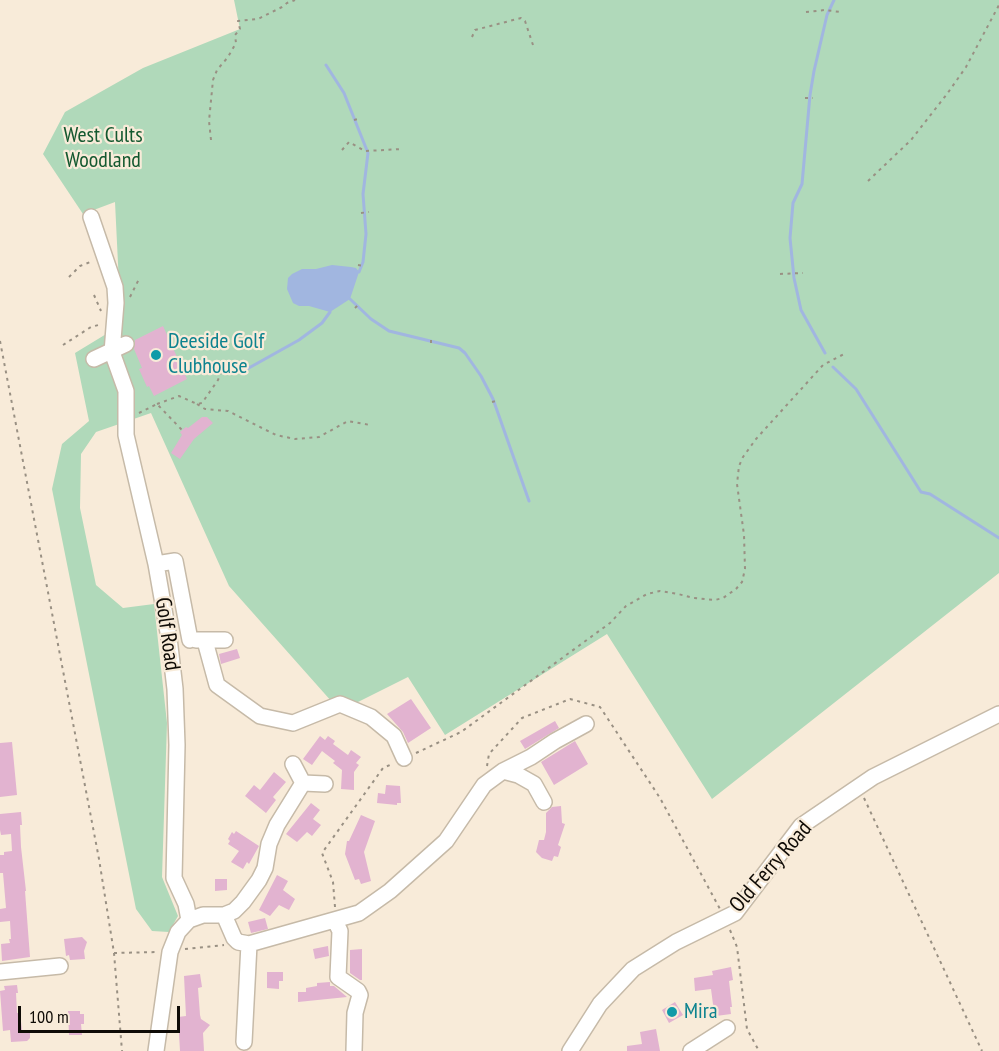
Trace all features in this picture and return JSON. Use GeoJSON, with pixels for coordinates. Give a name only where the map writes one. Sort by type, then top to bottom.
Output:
{"type":"FeatureCollection","features":[{"type":"Feature","properties":{"kind":"street"},"geometry":{"type":"LineString","coordinates":[[91,217],[115,287],[115,322],[119,348],[94,359]]}},
{"type":"Feature","properties":{"kind":"street","name":"Golf Road"},"geometry":{"type":"LineString","coordinates":[[119,348],[126,391],[126,435],[156,564],[169,638],[175,688],[177,745],[174,878],[186,904],[189,920]]}},
{"type":"Feature","properties":{"kind":"street"},"geometry":{"type":"LineString","coordinates":[[156,564],[175,561],[198,640],[217,685],[260,716],[293,723],[340,704],[371,717],[386,729],[394,736],[404,758]]}},
{"type":"Feature","properties":{"kind":"street"},"geometry":{"type":"LineString","coordinates":[[169,638],[225,640]]}},
{"type":"Feature","properties":{"kind":"street","name":"Old Ferry Road"},"geometry":{"type":"LineString","coordinates":[[570,1051],[600,1004],[633,969],[676,942],[735,913],[801,826],[873,777],[999,714]]}},
{"type":"Feature","properties":{"kind":"street"},"geometry":{"type":"LineString","coordinates":[[243,943],[359,913],[390,891],[446,841],[484,785],[502,771],[531,757],[586,724]]}},
{"type":"Feature","properties":{"kind":"street"},"geometry":{"type":"LineString","coordinates":[[293,764],[303,783]]}},
{"type":"Feature","properties":{"kind":"street"},"geometry":{"type":"LineString","coordinates":[[502,771],[518,775],[534,784],[544,802]]}},
{"type":"Feature","properties":{"kind":"street"},"geometry":{"type":"LineString","coordinates":[[534,784],[551,782]]}},
{"type":"Feature","properties":{"kind":"street"},"geometry":{"type":"LineString","coordinates":[[303,783],[325,784]]}},
{"type":"Feature","properties":{"kind":"street"},"geometry":{"type":"LineString","coordinates":[[156,1051],[170,952],[178,932],[189,920],[203,915],[224,915],[243,902],[259,880],[265,868],[269,844],[277,825],[303,783]]}},
{"type":"Feature","properties":{"kind":"street"},"geometry":{"type":"LineString","coordinates":[[224,915],[231,932],[243,943],[244,1042]]}},
{"type":"Feature","properties":{"kind":"street"},"geometry":{"type":"LineString","coordinates":[[335,921],[340,931],[338,977],[358,991],[360,995],[355,1013],[354,1051]]}},
{"type":"Feature","properties":{"kind":"street"},"geometry":{"type":"LineString","coordinates":[[0,972],[60,966]]}},
{"type":"Feature","properties":{"kind":"street"},"geometry":{"type":"LineString","coordinates":[[691,1051],[727,1028]]}},
{"type":"Feature","properties":{"kind":"path"},"geometry":{"type":"LineString","coordinates":[[211,140],[209,121],[213,80],[216,70],[228,57],[236,43],[235,35],[240,29],[238,21],[258,19],[295,0]]}},
{"type":"Feature","properties":{"kind":"path"},"geometry":{"type":"LineString","coordinates":[[868,181],[911,140],[952,88],[966,67],[999,5]]}},
{"type":"Feature","properties":{"kind":"path"},"geometry":{"type":"LineString","coordinates":[[806,12],[825,10],[840,12]]}},
{"type":"Feature","properties":{"kind":"path"},"geometry":{"type":"LineString","coordinates":[[472,37],[475,30],[520,18],[525,21],[533,45]]}},
{"type":"Feature","properties":{"kind":"path"},"geometry":{"type":"LineString","coordinates":[[805,98],[813,98]]}},
{"type":"Feature","properties":{"kind":"path"},"geometry":{"type":"LineString","coordinates":[[354,120],[358,119]]}},
{"type":"Feature","properties":{"kind":"path"},"geometry":{"type":"LineString","coordinates":[[342,150],[349,142],[365,151],[403,149]]}},
{"type":"Feature","properties":{"kind":"path"},"geometry":{"type":"LineString","coordinates":[[361,213],[369,212]]}},
{"type":"Feature","properties":{"kind":"path"},"geometry":{"type":"LineString","coordinates":[[69,277],[85,263],[100,261],[107,264]]}},
{"type":"Feature","properties":{"kind":"path"},"geometry":{"type":"LineString","coordinates":[[358,265],[365,266]]}},
{"type":"Feature","properties":{"kind":"path"},"geometry":{"type":"LineString","coordinates":[[780,273],[803,273]]}},
{"type":"Feature","properties":{"kind":"path"},"geometry":{"type":"LineString","coordinates":[[63,345],[91,327],[115,322]]}},
{"type":"Feature","properties":{"kind":"path"},"geometry":{"type":"LineString","coordinates":[[430,343],[431,339]]}},
{"type":"Feature","properties":{"kind":"path"},"geometry":{"type":"LineString","coordinates":[[0,341],[82,764],[114,953],[122,1051]]}},
{"type":"Feature","properties":{"kind":"path"},"geometry":{"type":"LineString","coordinates":[[335,921],[333,882],[322,853],[383,768],[461,732],[610,623],[626,606],[641,597],[660,591],[715,600],[736,589],[742,582],[745,569],[744,535],[737,484],[739,466],[743,457],[756,439],[823,365],[844,354]]}},
{"type":"Feature","properties":{"kind":"path"},"geometry":{"type":"LineString","coordinates":[[197,404],[206,400],[225,362]]}},
{"type":"Feature","properties":{"kind":"path"},"geometry":{"type":"LineString","coordinates":[[126,426],[133,424],[142,410],[182,396],[205,409],[228,411],[276,435],[295,439],[319,437],[348,421],[370,424]]}},
{"type":"Feature","properties":{"kind":"path"},"geometry":{"type":"LineString","coordinates":[[492,402],[496,401]]}},
{"type":"Feature","properties":{"kind":"path"},"geometry":{"type":"LineString","coordinates":[[157,404],[182,430]]}},
{"type":"Feature","properties":{"kind":"path"},"geometry":{"type":"LineString","coordinates":[[484,785],[489,754],[522,718],[570,699],[600,706],[660,798],[725,918],[737,947],[747,1029],[759,1051]]}},
{"type":"Feature","properties":{"kind":"path"},"geometry":{"type":"LineString","coordinates":[[855,790],[865,799],[982,1051]]}},
{"type":"Feature","properties":{"kind":"path"},"geometry":{"type":"LineString","coordinates":[[114,953],[170,952],[243,943]]}},
{"type":"Feature","properties":{"kind":"green space","name":"West Cults Woodland"},"geometry":{"type":"Polygon","coordinates":[[[234,0],[999,0],[999,573],[712,799],[607,634],[445,735],[408,677],[340,711],[229,586],[151,413],[96,432],[81,454],[80,508],[96,585],[123,608],[154,604],[167,723],[162,877],[178,916],[169,932],[152,931],[136,909],[52,489],[62,444],[89,421],[75,353],[121,325],[115,202],[83,214],[43,154],[65,112],[143,68],[240,29],[234,0]]]}},
{"type":"Feature","properties":{"kind":"water"},"geometry":{"type":"Polygon","coordinates":[[[332,265],[356,268],[359,272],[350,299],[330,312],[293,303],[287,289],[288,278],[292,274],[302,269],[316,269],[332,265]]]}},
{"type":"Feature","properties":{"kind":"building","name":"Deeside Golf Clubhouse"},"geometry":{"type":"Polygon","coordinates":[[[163,326],[187,379],[154,396],[139,369],[142,368],[134,349],[135,340],[163,326]]]}},
{"type":"Feature","properties":{"kind":"building"},"geometry":{"type":"Polygon","coordinates":[[[202,417],[207,417],[213,423],[194,439],[180,459],[171,453],[182,435],[180,432],[202,417]]]}},
{"type":"Feature","properties":{"kind":"building"},"geometry":{"type":"Polygon","coordinates":[[[237,649],[240,658],[221,664],[219,654],[237,649]]]}},
{"type":"Feature","properties":{"kind":"building"},"geometry":{"type":"Polygon","coordinates":[[[411,699],[431,728],[408,743],[403,732],[387,714],[411,699]]]}},
{"type":"Feature","properties":{"kind":"building"},"geometry":{"type":"Polygon","coordinates":[[[555,721],[559,728],[525,749],[520,741],[555,721]]]}},
{"type":"Feature","properties":{"kind":"building"},"geometry":{"type":"Polygon","coordinates":[[[320,736],[325,740],[328,736],[335,741],[333,744],[348,755],[351,750],[361,757],[356,763],[359,765],[354,772],[354,790],[341,789],[342,770],[322,751],[312,765],[303,759],[320,736]]]}},
{"type":"Feature","properties":{"kind":"building"},"geometry":{"type":"Polygon","coordinates":[[[575,741],[588,764],[554,785],[541,762],[575,741]]]}},
{"type":"Feature","properties":{"kind":"building"},"geometry":{"type":"Polygon","coordinates":[[[12,742],[17,795],[0,797],[0,743],[12,742]]]}},
{"type":"Feature","properties":{"kind":"building"},"geometry":{"type":"Polygon","coordinates":[[[274,772],[286,782],[273,797],[276,800],[266,813],[245,796],[254,785],[260,790],[274,772]]]}},
{"type":"Feature","properties":{"kind":"building"},"geometry":{"type":"Polygon","coordinates":[[[386,785],[400,786],[401,803],[397,805],[377,803],[378,793],[385,794],[386,785]]]}},
{"type":"Feature","properties":{"kind":"building"},"geometry":{"type":"Polygon","coordinates":[[[311,803],[320,810],[313,819],[321,825],[312,836],[307,832],[297,842],[286,834],[311,803]]]}},
{"type":"Feature","properties":{"kind":"building"},"geometry":{"type":"Polygon","coordinates":[[[561,806],[562,823],[565,824],[558,845],[561,847],[558,857],[554,856],[552,861],[542,858],[536,852],[539,840],[544,840],[546,813],[552,807],[561,806]]]}},
{"type":"Feature","properties":{"kind":"building"},"geometry":{"type":"Polygon","coordinates":[[[21,812],[21,847],[30,957],[2,961],[1,944],[10,943],[9,939],[11,939],[10,921],[0,922],[0,909],[6,908],[3,873],[0,873],[0,855],[12,851],[11,834],[1,835],[0,814],[21,812]]]}},
{"type":"Feature","properties":{"kind":"building"},"geometry":{"type":"Polygon","coordinates":[[[361,815],[375,821],[364,852],[371,881],[361,884],[359,879],[355,880],[345,854],[347,841],[361,815]]]}},
{"type":"Feature","properties":{"kind":"building"},"geometry":{"type":"Polygon","coordinates":[[[236,831],[259,846],[249,864],[247,862],[243,869],[231,862],[239,851],[228,844],[230,841],[228,839],[232,832],[234,834],[236,831]]]}},
{"type":"Feature","properties":{"kind":"building"},"geometry":{"type":"Polygon","coordinates":[[[277,875],[288,881],[283,890],[295,899],[289,910],[279,905],[270,916],[259,910],[277,875]]]}},
{"type":"Feature","properties":{"kind":"building"},"geometry":{"type":"Polygon","coordinates":[[[215,879],[227,879],[227,890],[215,891],[215,879]]]}},
{"type":"Feature","properties":{"kind":"building"},"geometry":{"type":"Polygon","coordinates":[[[265,918],[268,929],[251,933],[248,922],[265,918]]]}},
{"type":"Feature","properties":{"kind":"building"},"geometry":{"type":"Polygon","coordinates":[[[82,937],[87,942],[84,951],[85,959],[70,960],[69,955],[66,956],[64,939],[82,937]]]}},
{"type":"Feature","properties":{"kind":"building"},"geometry":{"type":"Polygon","coordinates":[[[328,946],[329,956],[315,959],[313,949],[328,946]]]}},
{"type":"Feature","properties":{"kind":"building"},"geometry":{"type":"Polygon","coordinates":[[[362,949],[362,980],[360,980],[350,973],[350,950],[362,949]]]}},
{"type":"Feature","properties":{"kind":"building"},"geometry":{"type":"Polygon","coordinates":[[[731,967],[733,980],[729,981],[731,1014],[716,1016],[711,989],[695,991],[694,978],[713,975],[712,971],[731,967]]]}},
{"type":"Feature","properties":{"kind":"building"},"geometry":{"type":"Polygon","coordinates":[[[267,972],[283,972],[283,981],[279,981],[279,989],[267,988],[267,972]]]}},
{"type":"Feature","properties":{"kind":"building"},"geometry":{"type":"Polygon","coordinates":[[[200,974],[202,987],[198,988],[200,1015],[201,1019],[210,1025],[203,1033],[204,1051],[180,1051],[178,1017],[186,1016],[184,976],[200,974]]]}},
{"type":"Feature","properties":{"kind":"building"},"geometry":{"type":"Polygon","coordinates":[[[330,982],[330,986],[334,986],[347,997],[298,1002],[298,992],[306,992],[306,988],[317,986],[317,983],[330,982]]]}},
{"type":"Feature","properties":{"kind":"building"},"geometry":{"type":"Polygon","coordinates":[[[17,985],[17,1013],[20,1013],[22,1030],[30,1032],[30,1038],[27,1041],[11,1042],[10,1030],[3,1031],[0,991],[5,990],[4,986],[17,985]]]}},
{"type":"Feature","properties":{"kind":"building","name":"Mira"},"geometry":{"type":"Polygon","coordinates":[[[675,1002],[683,1015],[669,1023],[662,1010],[675,1002]]]}},
{"type":"Feature","properties":{"kind":"building"},"geometry":{"type":"Polygon","coordinates":[[[68,1011],[80,1011],[80,1014],[84,1014],[84,1024],[81,1024],[82,1035],[69,1035],[68,1011]]]}},
{"type":"Feature","properties":{"kind":"building"},"geometry":{"type":"Polygon","coordinates":[[[656,1029],[660,1051],[627,1051],[627,1046],[642,1044],[640,1032],[656,1029]]]}},
{"type":"Feature","properties":{"kind":"waterway"},"geometry":{"type":"LineString","coordinates":[[825,353],[801,310],[794,278],[790,238],[793,203],[802,184],[814,71],[827,15],[834,0]]}},
{"type":"Feature","properties":{"kind":"waterway"},"geometry":{"type":"LineString","coordinates":[[326,65],[344,93],[368,153],[363,194],[366,234],[363,262],[359,272]]}},
{"type":"Feature","properties":{"kind":"waterway"},"geometry":{"type":"LineString","coordinates":[[350,299],[371,319],[389,331],[459,348],[465,353],[493,399],[529,501]]}},
{"type":"Feature","properties":{"kind":"waterway"},"geometry":{"type":"LineString","coordinates":[[247,369],[299,340],[322,323],[330,312]]}},
{"type":"Feature","properties":{"kind":"waterway"},"geometry":{"type":"LineString","coordinates":[[833,367],[856,389],[921,492],[930,494],[999,538]]}},
{"type":"Feature","properties":{"kind":"place","name":"Deeside Golf Clubhouse"},"geometry":{"type":"Point","coordinates":[156,355]}},
{"type":"Feature","properties":{"kind":"place","name":"Mira"},"geometry":{"type":"Point","coordinates":[672,1012]}}]}
